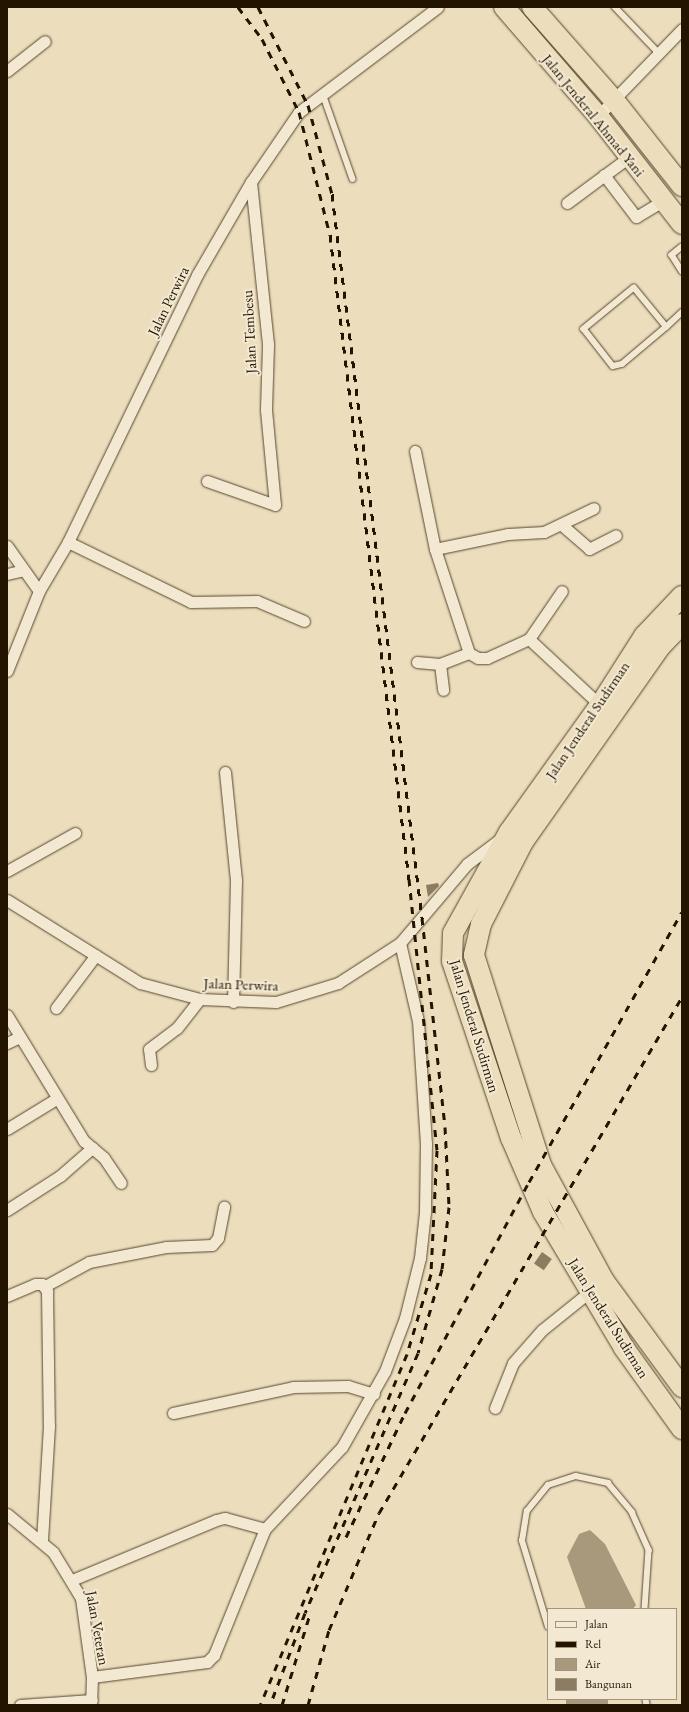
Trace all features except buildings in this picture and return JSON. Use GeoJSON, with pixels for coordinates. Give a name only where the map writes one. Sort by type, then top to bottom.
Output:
{"type":"FeatureCollection","features":[{"type":"Feature","properties":{"kind":"highway","name":"Jalan Jenderal Ahmad Yani"},"geometry":{"type":"LineString","coordinates":[[504,7],[598,116],[682,224]]}},
{"type":"Feature","properties":{"kind":"highway","name":"Jalan Jenderal Ahmad Yani"},"geometry":{"type":"LineString","coordinates":[[532,7],[614,100],[682,186]]}},
{"type":"Feature","properties":{"kind":"highway","name":"Jalan Jenderal Sudirman"},"geometry":{"type":"LineString","coordinates":[[682,596],[644,636],[453,933],[452,961],[529,1182],[597,1286],[682,1387]]}},
{"type":"Feature","properties":{"kind":"highway","name":"Jalan Jenderal Sudirman"},"geometry":{"type":"LineString","coordinates":[[516,837],[660,647],[682,624]]}},
{"type":"Feature","properties":{"kind":"highway","name":"Jalan Jenderal Sudirman"},"geometry":{"type":"LineString","coordinates":[[597,1286],[624,1348],[682,1429]]}},
{"type":"Feature","properties":{"kind":"street","name":"Jalan Perwira"},"geometry":{"type":"LineString","coordinates":[[7,671],[39,591],[68,542],[197,275],[251,182],[299,112],[438,7]]}},
{"type":"Feature","properties":{"kind":"street"},"geometry":{"type":"LineString","coordinates":[[598,116],[682,29]]}},
{"type":"Feature","properties":{"kind":"street"},"geometry":{"type":"LineString","coordinates":[[7,70],[45,41]]}},
{"type":"Feature","properties":{"kind":"street"},"geometry":{"type":"LineString","coordinates":[[567,203],[629,157]]}},
{"type":"Feature","properties":{"kind":"street"},"geometry":{"type":"LineString","coordinates":[[604,175],[636,217],[663,201]]}},
{"type":"Feature","properties":{"kind":"street","name":"Jalan Tembesu"},"geometry":{"type":"LineString","coordinates":[[207,481],[275,505],[266,410],[268,344],[251,182]]}},
{"type":"Feature","properties":{"kind":"street"},"geometry":{"type":"LineString","coordinates":[[415,451],[435,549],[469,653],[478,658],[487,658],[529,639],[562,591]]}},
{"type":"Feature","properties":{"kind":"street"},"geometry":{"type":"LineString","coordinates":[[435,549],[563,526],[594,508]]}},
{"type":"Feature","properties":{"kind":"street"},"geometry":{"type":"LineString","coordinates":[[563,526],[589,549],[616,535]]}},
{"type":"Feature","properties":{"kind":"street"},"geometry":{"type":"LineString","coordinates":[[68,542],[191,602],[257,601],[304,621]]}},
{"type":"Feature","properties":{"kind":"street"},"geometry":{"type":"LineString","coordinates":[[7,546],[39,591]]}},
{"type":"Feature","properties":{"kind":"street"},"geometry":{"type":"LineString","coordinates":[[7,574],[24,570]]}},
{"type":"Feature","properties":{"kind":"street"},"geometry":{"type":"LineString","coordinates":[[529,639],[600,705]]}},
{"type":"Feature","properties":{"kind":"street"},"geometry":{"type":"LineString","coordinates":[[417,662],[440,664],[469,653]]}},
{"type":"Feature","properties":{"kind":"street"},"geometry":{"type":"LineString","coordinates":[[440,664],[443,690]]}},
{"type":"Feature","properties":{"kind":"street"},"geometry":{"type":"LineString","coordinates":[[225,772],[236,880],[233,1002]]}},
{"type":"Feature","properties":{"kind":"street"},"geometry":{"type":"LineString","coordinates":[[7,871],[75,833]]}},
{"type":"Feature","properties":{"kind":"street","name":"Jalan Perwira"},"geometry":{"type":"LineString","coordinates":[[7,900],[140,982],[200,999],[233,1002],[294,1000],[338,983],[400,943],[468,864],[516,837]]}},
{"type":"Feature","properties":{"kind":"street"},"geometry":{"type":"LineString","coordinates":[[92,1677],[207,1662],[214,1655],[266,1529],[342,1446],[374,1394],[406,1318],[420,1258],[425,1212],[426,1144],[418,1021],[400,943]]}},
{"type":"Feature","properties":{"kind":"street"},"geometry":{"type":"LineString","coordinates":[[56,1008],[96,955]]}},
{"type":"Feature","properties":{"kind":"street"},"geometry":{"type":"LineString","coordinates":[[151,1065],[149,1048],[177,1028],[200,999]]}},
{"type":"Feature","properties":{"kind":"street"},"geometry":{"type":"LineString","coordinates":[[7,1015],[56,1099],[92,1148],[121,1183]]}},
{"type":"Feature","properties":{"kind":"street"},"geometry":{"type":"LineString","coordinates":[[7,1043],[20,1037]]}},
{"type":"Feature","properties":{"kind":"street"},"geometry":{"type":"LineString","coordinates":[[7,1129],[56,1099]]}},
{"type":"Feature","properties":{"kind":"street"},"geometry":{"type":"LineString","coordinates":[[7,1210],[60,1176],[92,1148]]}},
{"type":"Feature","properties":{"kind":"street"},"geometry":{"type":"LineString","coordinates":[[7,1296],[35,1284],[45,1286],[89,1262],[166,1247],[212,1245],[218,1238],[224,1207]]}},
{"type":"Feature","properties":{"kind":"street"},"geometry":{"type":"LineString","coordinates":[[42,1540],[49,1426],[45,1286]]}},
{"type":"Feature","properties":{"kind":"street"},"geometry":{"type":"LineString","coordinates":[[495,1408],[513,1363],[542,1330],[597,1286]]}},
{"type":"Feature","properties":{"kind":"street"},"geometry":{"type":"LineString","coordinates":[[173,1413],[293,1387],[348,1386],[374,1394]]}},
{"type":"Feature","properties":{"kind":"street","name":"Jalan Veteran"},"geometry":{"type":"LineString","coordinates":[[8,1517],[42,1540],[72,1580],[81,1598],[92,1677],[91,1702]]}},
{"type":"Feature","properties":{"kind":"street"},"geometry":{"type":"LineString","coordinates":[[72,1580],[216,1520],[225,1518],[266,1529]]}},
{"type":"Feature","properties":{"kind":"street"},"geometry":{"type":"LineString","coordinates":[[20,1705],[91,1702]]}},
{"type":"Feature","properties":{"kind":"lane"},"geometry":{"type":"LineString","coordinates":[[615,7],[659,53]]}},
{"type":"Feature","properties":{"kind":"lane"},"geometry":{"type":"LineString","coordinates":[[323,94],[353,179]]}},
{"type":"Feature","properties":{"kind":"lane"},"geometry":{"type":"LineString","coordinates":[[682,248],[672,255],[682,271]]}},
{"type":"Feature","properties":{"kind":"lane"},"geometry":{"type":"LineString","coordinates":[[666,327],[634,288],[584,329],[613,366],[622,364],[666,327],[682,312]]}},
{"type":"Feature","properties":{"kind":"lane"},"geometry":{"type":"LineString","coordinates":[[547,1624],[522,1541],[527,1511],[548,1485],[576,1476],[608,1484],[632,1512],[648,1550],[645,1608]]}},
{"type":"Feature","properties":{"kind":"water"},"geometry":{"type":"Polygon","coordinates":[[[590,1530],[605,1544],[636,1605],[634,1608],[586,1608],[567,1557],[579,1534],[590,1530]]]}},
{"type":"Feature","properties":{"kind":"water"},"geometry":{"type":"Polygon","coordinates":[[[566,1700],[608,1700],[608,1705],[566,1705],[566,1700]]]}},
{"type":"Feature","properties":{"kind":"railway"},"geometry":{"type":"LineString","coordinates":[[238,7],[262,39],[299,112],[330,235],[409,879],[437,1150],[431,1274],[407,1354],[260,1705]]}},
{"type":"Feature","properties":{"kind":"railway"},"geometry":{"type":"LineString","coordinates":[[258,7],[308,105],[332,194],[422,918],[445,1127],[449,1207],[442,1269],[418,1353],[305,1613],[270,1705]]}},
{"type":"Feature","properties":{"kind":"railway"},"geometry":{"type":"LineString","coordinates":[[346,1537],[405,1413],[529,1182],[682,912]]}},
{"type":"Feature","properties":{"kind":"railway"},"geometry":{"type":"LineString","coordinates":[[308,1705],[329,1630],[379,1513],[682,997]]}},
{"type":"Feature","properties":{"kind":"railway"},"geometry":{"type":"LineString","coordinates":[[282,1705],[311,1611]]}}]}
